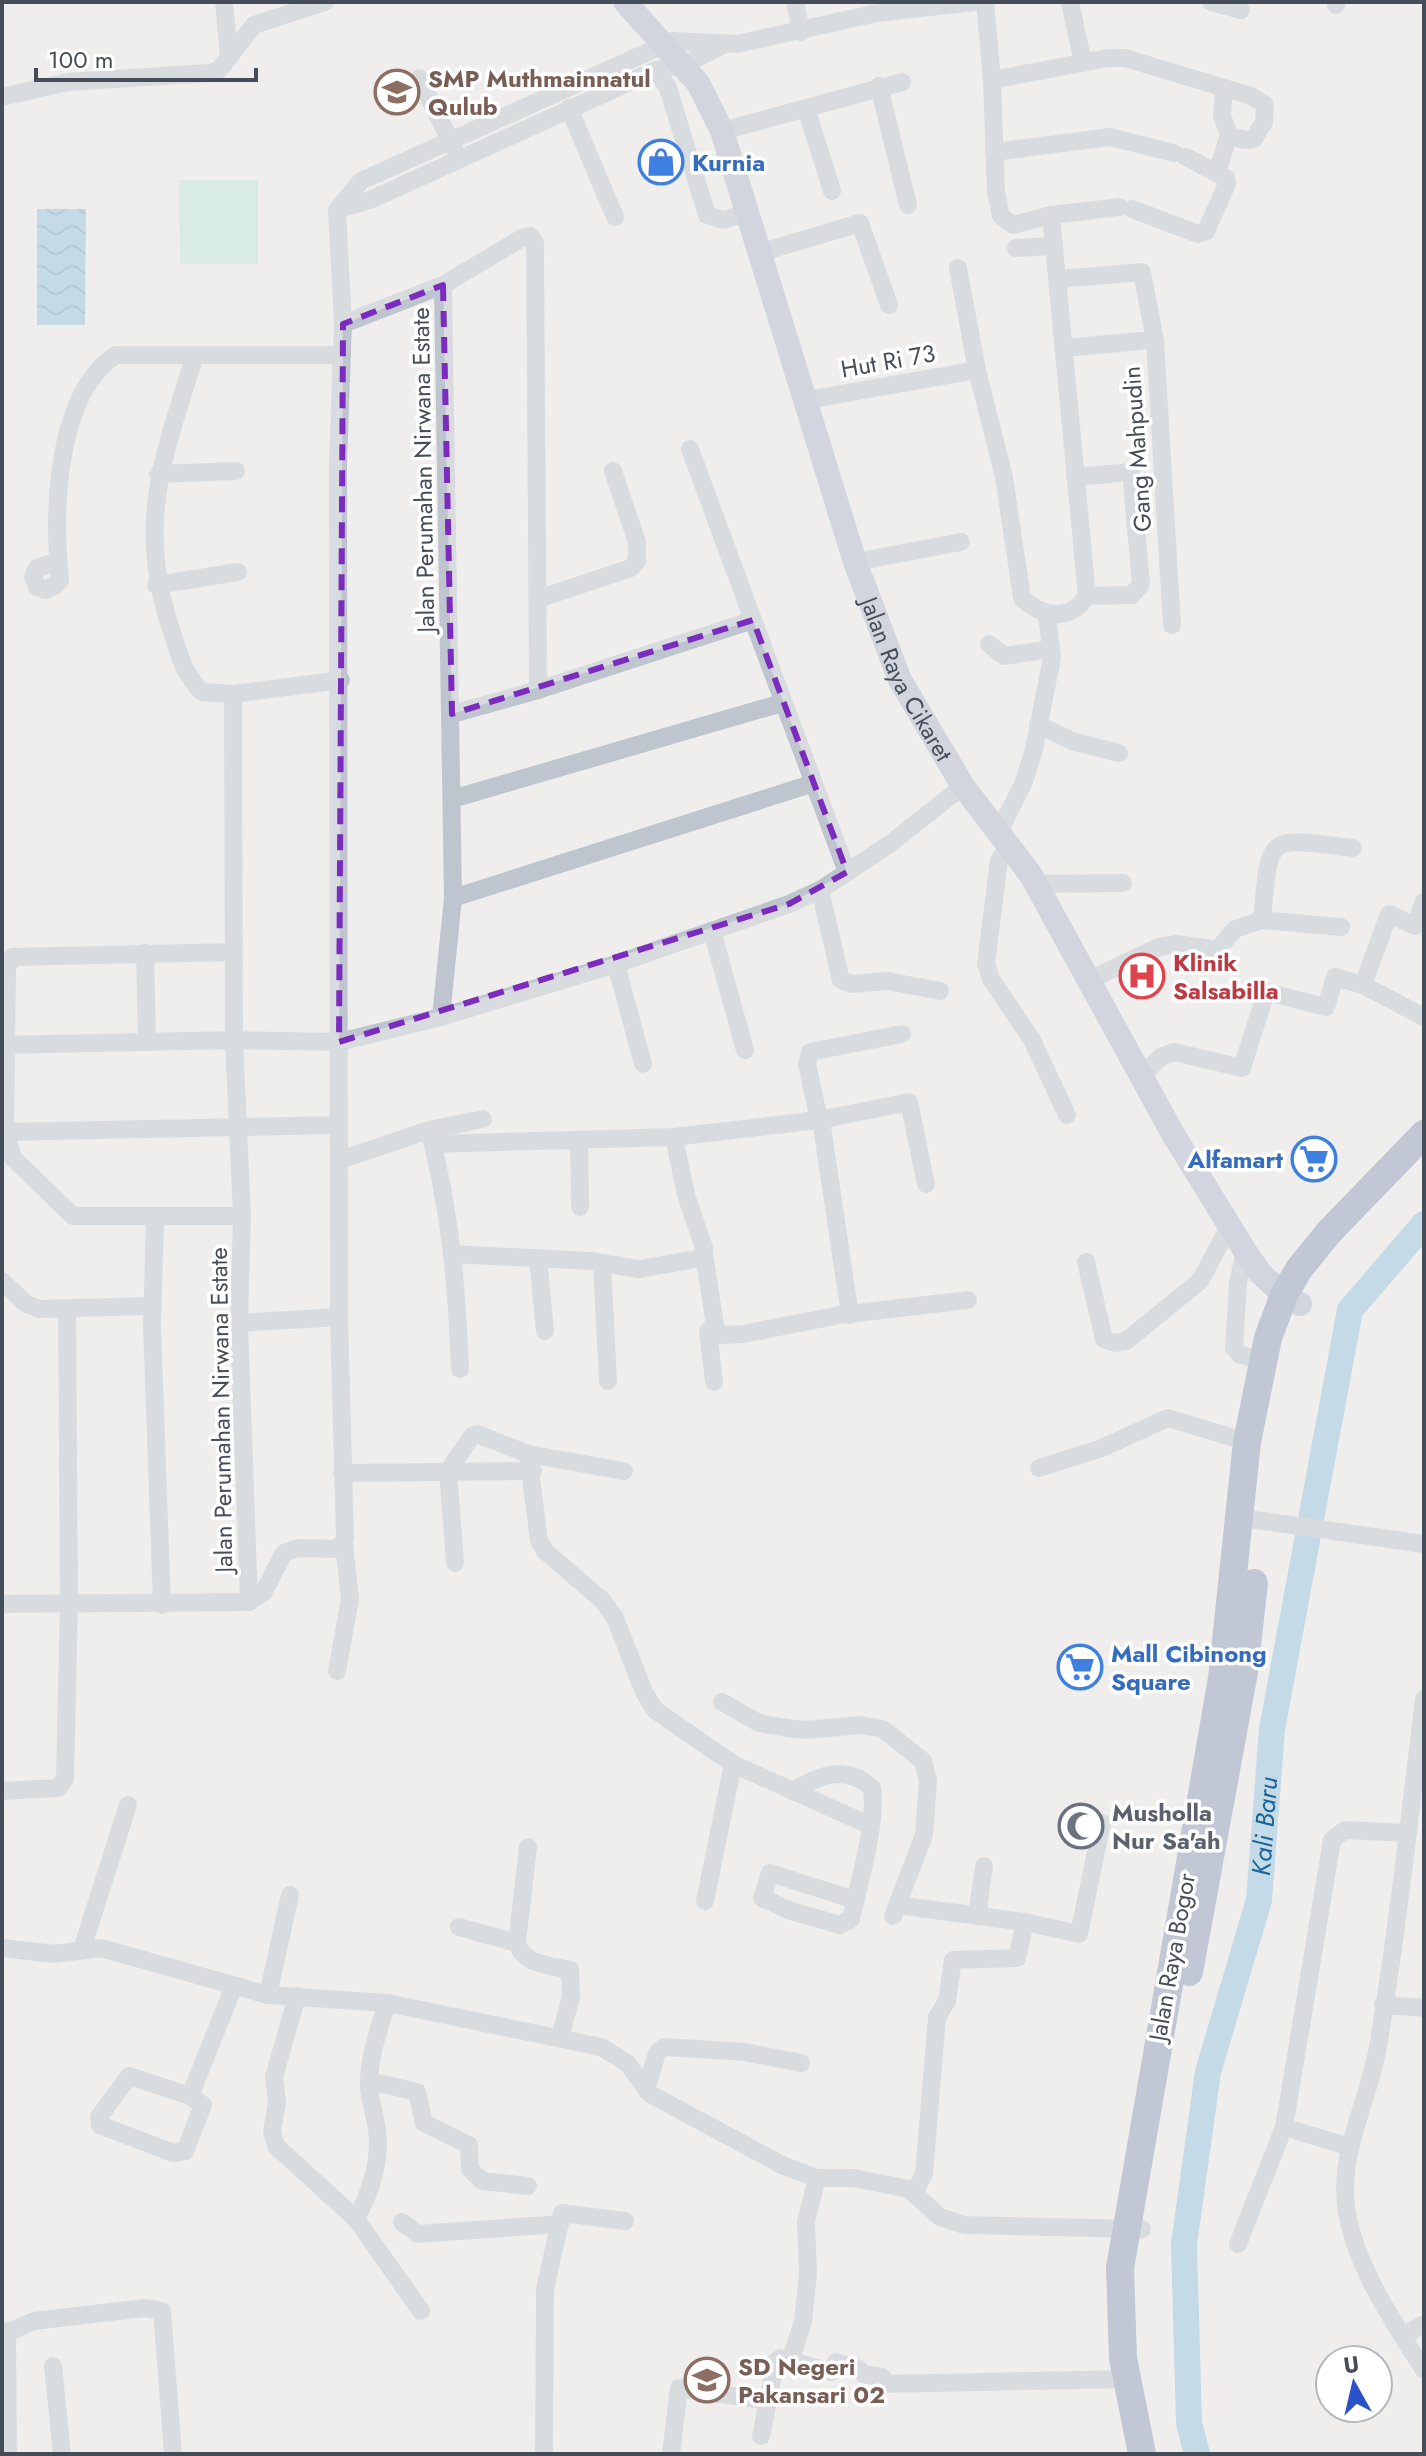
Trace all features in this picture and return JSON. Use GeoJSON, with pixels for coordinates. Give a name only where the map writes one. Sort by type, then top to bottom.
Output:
{"type":"FeatureCollection","features":[{"type":"Feature","properties":{"kind":"highway","name":"Jalan Raya Bogor"},"geometry":{"type":"LineString","coordinates":[[1142,2454],[1127,2379],[1119,2310],[1198,1863],[1244,1672],[1251,1520],[1247,1442],[1263,1360],[1329,1232],[1424,1134]]}},
{"type":"Feature","properties":{"kind":"highway","name":"Jalan Raya Bogor"},"geometry":{"type":"LineString","coordinates":[[1251,1520],[1292,1299],[1424,1157]]}},
{"type":"Feature","properties":{"kind":"highway","name":"Jalan Raya Bogor"},"geometry":{"type":"LineString","coordinates":[[1133,2229],[1137,2309],[1148,2399],[1161,2454]]}},
{"type":"Feature","properties":{"kind":"main road","name":"Jalan Raya Cikaret"},"geometry":{"type":"LineString","coordinates":[[625,2],[683,65],[710,104],[722,131],[855,562],[900,680],[963,786],[1036,884],[1173,1134],[1229,1227],[1261,1274],[1292,1299]]}},
{"type":"Feature","properties":{"kind":"street"},"geometry":{"type":"LineString","coordinates":[[224,2],[229,57]]}},
{"type":"Feature","properties":{"kind":"street"},"geometry":{"type":"LineString","coordinates":[[2,97],[68,82],[209,73],[219,70],[254,25],[325,2]]}},
{"type":"Feature","properties":{"kind":"street"},"geometry":{"type":"LineString","coordinates":[[795,2],[801,32]]}},
{"type":"Feature","properties":{"kind":"street"},"geometry":{"type":"LineString","coordinates":[[337,210],[370,200],[569,108],[656,70],[683,65],[723,45],[801,32],[877,13],[974,2]]}},
{"type":"Feature","properties":{"kind":"street"},"geometry":{"type":"LineString","coordinates":[[985,2],[992,80],[994,152],[996,192],[1001,216],[1013,225],[1051,215],[1126,208],[1198,234],[1206,231],[1227,184],[1226,178],[1217,172],[1180,155],[1110,137],[994,152]]}},
{"type":"Feature","properties":{"kind":"street"},"geometry":{"type":"LineString","coordinates":[[1070,2],[1083,63]]}},
{"type":"Feature","properties":{"kind":"street"},"geometry":{"type":"LineString","coordinates":[[1211,2],[1241,10]]}},
{"type":"Feature","properties":{"kind":"street"},"geometry":{"type":"LineString","coordinates":[[337,1671],[350,1599],[344,1544],[339,1317],[341,680],[338,463],[343,324],[337,210],[361,181],[663,44],[700,40],[723,45]]}},
{"type":"Feature","properties":{"kind":"street"},"geometry":{"type":"LineString","coordinates":[[992,80],[1125,58],[1257,99],[1265,105],[1267,111],[1262,128],[1251,141],[1229,135]]}},
{"type":"Feature","properties":{"kind":"street"},"geometry":{"type":"LineString","coordinates":[[656,70],[668,88],[707,215],[723,220],[746,213]]}},
{"type":"Feature","properties":{"kind":"street"},"geometry":{"type":"LineString","coordinates":[[419,78],[459,158]]}},
{"type":"Feature","properties":{"kind":"street"},"geometry":{"type":"LineString","coordinates":[[722,131],[902,82]]}},
{"type":"Feature","properties":{"kind":"street"},"geometry":{"type":"LineString","coordinates":[[879,86],[908,205]]}},
{"type":"Feature","properties":{"kind":"street"},"geometry":{"type":"LineString","coordinates":[[1217,172],[1229,135],[1222,116],[1224,90]]}},
{"type":"Feature","properties":{"kind":"street"},"geometry":{"type":"LineString","coordinates":[[569,108],[615,217]]}},
{"type":"Feature","properties":{"kind":"street"},"geometry":{"type":"LineString","coordinates":[[806,108],[832,191]]}},
{"type":"Feature","properties":{"kind":"street"},"geometry":{"type":"LineString","coordinates":[[958,268],[977,370],[1004,477],[1019,590],[1031,606],[1047,614],[1076,609],[1087,596],[1051,215]]}},
{"type":"Feature","properties":{"kind":"street"},"geometry":{"type":"LineString","coordinates":[[759,253],[860,223],[889,305]]}},
{"type":"Feature","properties":{"kind":"street"},"geometry":{"type":"LineString","coordinates":[[443,285],[522,238],[530,236],[535,243],[538,690]]}},
{"type":"Feature","properties":{"kind":"street"},"geometry":{"type":"LineString","coordinates":[[1016,248],[1054,246]]}},
{"type":"Feature","properties":{"kind":"street","name":"Gang Mahpudin"},"geometry":{"type":"LineString","coordinates":[[1059,279],[1140,271],[1155,341],[1172,625]]}},
{"type":"Feature","properties":{"kind":"street","name":"Jalan Perumahan Nirwana Estate"},"geometry":{"type":"LineString","coordinates":[[343,324],[443,285],[453,898],[441,1017]]}},
{"type":"Feature","properties":{"kind":"street"},"geometry":{"type":"LineString","coordinates":[[1065,348],[1141,341]]}},
{"type":"Feature","properties":{"kind":"street"},"geometry":{"type":"LineString","coordinates":[[58,561],[59,476],[71,425],[93,373],[116,355],[342,355]]}},
{"type":"Feature","properties":{"kind":"street"},"geometry":{"type":"LineString","coordinates":[[195,355],[158,474],[153,550],[156,585],[190,680],[202,692],[233,694],[341,680]]}},
{"type":"Feature","properties":{"kind":"street","name":"Hut Ri 73"},"geometry":{"type":"LineString","coordinates":[[807,400],[977,370]]}},
{"type":"Feature","properties":{"kind":"street"},"geometry":{"type":"LineString","coordinates":[[690,449],[811,784],[847,872]]}},
{"type":"Feature","properties":{"kind":"street"},"geometry":{"type":"LineString","coordinates":[[1075,477],[1162,469]]}},
{"type":"Feature","properties":{"kind":"street"},"geometry":{"type":"LineString","coordinates":[[158,474],[236,471]]}},
{"type":"Feature","properties":{"kind":"street"},"geometry":{"type":"LineString","coordinates":[[538,599],[631,568],[637,561],[637,542],[613,471]]}},
{"type":"Feature","properties":{"kind":"street"},"geometry":{"type":"LineString","coordinates":[[1087,596],[1125,596],[1139,591],[1141,584],[1131,472]]}},
{"type":"Feature","properties":{"kind":"street"},"geometry":{"type":"LineString","coordinates":[[855,562],[961,542]]}},
{"type":"Feature","properties":{"kind":"street"},"geometry":{"type":"LineString","coordinates":[[156,585],[238,572]]}},
{"type":"Feature","properties":{"kind":"street"},"geometry":{"type":"LineString","coordinates":[[1047,614],[1051,649],[1038,725],[999,860],[986,964],[991,979],[1032,1040],[1067,1115]]}},
{"type":"Feature","properties":{"kind":"street"},"geometry":{"type":"LineString","coordinates":[[452,714],[538,690],[753,620]]}},
{"type":"Feature","properties":{"kind":"street"},"geometry":{"type":"LineString","coordinates":[[989,644],[1004,656],[1051,649]]}},
{"type":"Feature","properties":{"kind":"street","name":"Jalan Perumahan Nirwana Estate"},"geometry":{"type":"LineString","coordinates":[[233,694],[234,1040],[242,1216],[239,1323],[249,1602]]}},
{"type":"Feature","properties":{"kind":"street"},"geometry":{"type":"LineString","coordinates":[[452,799],[782,703]]}},
{"type":"Feature","properties":{"kind":"street"},"geometry":{"type":"LineString","coordinates":[[1038,725],[1075,742],[1119,753]]}},
{"type":"Feature","properties":{"kind":"street"},"geometry":{"type":"LineString","coordinates":[[453,898],[811,784]]}},
{"type":"Feature","properties":{"kind":"street"},"geometry":{"type":"LineString","coordinates":[[4,1045],[234,1040],[339,1042],[441,1017],[616,964],[820,890],[891,843],[963,786]]}},
{"type":"Feature","properties":{"kind":"street"},"geometry":{"type":"LineString","coordinates":[[1262,920],[1268,858],[1273,849],[1290,842],[1353,848]]}},
{"type":"Feature","properties":{"kind":"street"},"geometry":{"type":"LineString","coordinates":[[1036,884],[1123,883]]}},
{"type":"Feature","properties":{"kind":"street"},"geometry":{"type":"LineString","coordinates":[[820,890],[841,980],[852,984],[887,981],[897,986],[940,991]]}},
{"type":"Feature","properties":{"kind":"street"},"geometry":{"type":"LineString","coordinates":[[1363,985],[1389,914],[1420,928],[1424,902]]}},
{"type":"Feature","properties":{"kind":"street"},"geometry":{"type":"LineString","coordinates":[[1089,980],[1159,947],[1177,944],[1217,950],[1235,929],[1262,920],[1341,927]]}},
{"type":"Feature","properties":{"kind":"street"},"geometry":{"type":"LineString","coordinates":[[712,931],[745,1050]]}},
{"type":"Feature","properties":{"kind":"street","name":"Jalan Perumahan Nirwana Estate"},"geometry":{"type":"LineString","coordinates":[[234,952],[12,957],[7,968],[5,1132],[13,1158],[67,1214],[155,1218],[242,1216]]}},
{"type":"Feature","properties":{"kind":"street"},"geometry":{"type":"LineString","coordinates":[[145,953],[147,1042]]}},
{"type":"Feature","properties":{"kind":"street"},"geometry":{"type":"LineString","coordinates":[[616,964],[643,1064]]}},
{"type":"Feature","properties":{"kind":"street"},"geometry":{"type":"LineString","coordinates":[[1142,1075],[1161,1057],[1174,1052],[1242,1068],[1266,992],[1326,1007],[1335,977],[1363,985],[1424,1017]]}},
{"type":"Feature","properties":{"kind":"street"},"geometry":{"type":"LineString","coordinates":[[850,1315],[820,1120],[807,1064],[810,1052],[902,1034]]}},
{"type":"Feature","properties":{"kind":"street"},"geometry":{"type":"LineString","coordinates":[[431,1137],[579,1141],[674,1137],[820,1120],[911,1102],[926,1184]]}},
{"type":"Feature","properties":{"kind":"street"},"geometry":{"type":"LineString","coordinates":[[340,1160],[431,1137],[483,1119]]}},
{"type":"Feature","properties":{"kind":"street"},"geometry":{"type":"LineString","coordinates":[[5,1132],[338,1125]]}},
{"type":"Feature","properties":{"kind":"street"},"geometry":{"type":"LineString","coordinates":[[431,1137],[443,1178],[460,1369]]}},
{"type":"Feature","properties":{"kind":"street"},"geometry":{"type":"LineString","coordinates":[[674,1137],[686,1195],[704,1253],[716,1332]]}},
{"type":"Feature","properties":{"kind":"street"},"geometry":{"type":"LineString","coordinates":[[579,1141],[580,1207]]}},
{"type":"Feature","properties":{"kind":"street"},"geometry":{"type":"LineString","coordinates":[[155,1218],[152,1306],[162,1605]]}},
{"type":"Feature","properties":{"kind":"street"},"geometry":{"type":"LineString","coordinates":[[1086,1262],[1104,1339],[1114,1343],[1126,1341],[1200,1281],[1229,1227]]}},
{"type":"Feature","properties":{"kind":"street"},"geometry":{"type":"LineString","coordinates":[[1245,1251],[1238,1283],[1234,1348],[1240,1355],[1263,1360]]}},
{"type":"Feature","properties":{"kind":"street"},"geometry":{"type":"LineString","coordinates":[[452,1254],[602,1263],[639,1269],[699,1259],[704,1253]]}},
{"type":"Feature","properties":{"kind":"street"},"geometry":{"type":"LineString","coordinates":[[538,1258],[545,1331]]}},
{"type":"Feature","properties":{"kind":"street"},"geometry":{"type":"LineString","coordinates":[[602,1263],[608,1381]]}},
{"type":"Feature","properties":{"kind":"street"},"geometry":{"type":"LineString","coordinates":[[2,1281],[31,1307],[67,1310],[152,1306]]}},
{"type":"Feature","properties":{"kind":"street"},"geometry":{"type":"LineString","coordinates":[[714,1382],[706,1337],[708,1331],[720,1335],[743,1334],[850,1315],[968,1300]]}},
{"type":"Feature","properties":{"kind":"street"},"geometry":{"type":"LineString","coordinates":[[2,1791],[58,1788],[65,1779],[69,1602],[67,1310]]}},
{"type":"Feature","properties":{"kind":"street"},"geometry":{"type":"LineString","coordinates":[[239,1323],[339,1317]]}},
{"type":"Feature","properties":{"kind":"street"},"geometry":{"type":"LineString","coordinates":[[1039,1468],[1102,1448],[1168,1418],[1247,1442]]}},
{"type":"Feature","properties":{"kind":"street"},"geometry":{"type":"LineString","coordinates":[[455,1563],[448,1471],[469,1439],[477,1434],[530,1462]]}},
{"type":"Feature","properties":{"kind":"street"},"geometry":{"type":"LineString","coordinates":[[342,1473],[448,1471],[530,1462],[624,1471]]}},
{"type":"Feature","properties":{"kind":"street"},"geometry":{"type":"LineString","coordinates":[[530,1462],[539,1541],[545,1551],[603,1601],[615,1618],[644,1692],[655,1710],[733,1764],[869,1825]]}},
{"type":"Feature","properties":{"kind":"street"},"geometry":{"type":"LineString","coordinates":[[1251,1520],[1424,1544]]}},
{"type":"Feature","properties":{"kind":"street"},"geometry":{"type":"LineString","coordinates":[[2,1604],[249,1602],[263,1593],[284,1553],[298,1548],[331,1550],[344,1544]]}},
{"type":"Feature","properties":{"kind":"street"},"geometry":{"type":"LineString","coordinates":[[1424,1699],[1383,2005],[1371,2079],[1350,2147],[1345,2192],[1347,2216],[1365,2269],[1424,2370]]}},
{"type":"Feature","properties":{"kind":"street"},"geometry":{"type":"LineString","coordinates":[[722,1702],[759,1723],[787,1728],[805,1730],[861,1725],[883,1729],[923,1761],[928,1781],[924,1835],[895,1911],[977,1916],[1025,1922],[1077,1934],[1082,1932],[1102,1823]]}},
{"type":"Feature","properties":{"kind":"street"},"geometry":{"type":"LineString","coordinates":[[705,1901],[733,1764]]}},
{"type":"Feature","properties":{"kind":"street"},"geometry":{"type":"LineString","coordinates":[[792,1791],[834,1772],[849,1773],[872,1788],[869,1825],[855,1900],[851,1919],[844,1925],[791,1911],[762,1896],[770,1873],[855,1900]]}},
{"type":"Feature","properties":{"kind":"street"},"geometry":{"type":"LineString","coordinates":[[82,1949],[128,1805]]}},
{"type":"Feature","properties":{"kind":"street"},"geometry":{"type":"LineString","coordinates":[[1238,2244],[1284,2127],[1332,1840],[1345,1830],[1408,1833]]}},
{"type":"Feature","properties":{"kind":"street"},"geometry":{"type":"LineString","coordinates":[[528,1847],[517,1943],[519,1951],[530,1960],[572,1973],[571,1997],[560,2037]]}},
{"type":"Feature","properties":{"kind":"street"},"geometry":{"type":"LineString","coordinates":[[977,1916],[984,1866]]}},
{"type":"Feature","properties":{"kind":"street"},"geometry":{"type":"LineString","coordinates":[[268,1995],[290,1895]]}},
{"type":"Feature","properties":{"kind":"street"},"geometry":{"type":"LineString","coordinates":[[914,2193],[924,2174],[937,2017],[947,2001],[953,1960],[1017,1958],[1025,1922]]}},
{"type":"Feature","properties":{"kind":"street"},"geometry":{"type":"LineString","coordinates":[[459,1927],[517,1943]]}},
{"type":"Feature","properties":{"kind":"street"},"geometry":{"type":"LineString","coordinates":[[2,1948],[54,1954],[101,1948],[268,1995],[387,2003],[560,2037],[617,2054],[646,2090],[784,2166],[817,2178],[853,2178],[914,2193],[940,2217],[964,2225],[1133,2229]]}},
{"type":"Feature","properties":{"kind":"street"},"geometry":{"type":"LineString","coordinates":[[190,2096],[234,1986]]}},
{"type":"Feature","properties":{"kind":"street"},"geometry":{"type":"LineString","coordinates":[[297,1996],[274,2077],[277,2103],[273,2139],[276,2146],[356,2219],[421,2311]]}},
{"type":"Feature","properties":{"kind":"street"},"geometry":{"type":"LineString","coordinates":[[356,2219],[370,2191],[377,2160],[370,2081],[374,2045],[387,2003]]}},
{"type":"Feature","properties":{"kind":"street"},"geometry":{"type":"LineString","coordinates":[[1383,2005],[1424,2008]]}},
{"type":"Feature","properties":{"kind":"street"},"geometry":{"type":"LineString","coordinates":[[646,2090],[657,2053],[664,2047],[745,2052],[801,2063]]}},
{"type":"Feature","properties":{"kind":"street"},"geometry":{"type":"LineString","coordinates":[[129,2076],[190,2096],[200,2101],[204,2111],[185,2151],[179,2154],[103,2128],[98,2121],[129,2076]]}},
{"type":"Feature","properties":{"kind":"street"},"geometry":{"type":"LineString","coordinates":[[370,2081],[417,2092],[424,2123],[469,2145],[470,2169],[482,2181],[528,2186]]}},
{"type":"Feature","properties":{"kind":"street"},"geometry":{"type":"LineString","coordinates":[[1284,2127],[1350,2147]]}},
{"type":"Feature","properties":{"kind":"street"},"geometry":{"type":"LineString","coordinates":[[791,2359],[803,2321],[808,2274],[806,2222],[817,2178]]}},
{"type":"Feature","properties":{"kind":"street"},"geometry":{"type":"LineString","coordinates":[[544,2454],[545,2289],[564,2211],[625,2221]]}},
{"type":"Feature","properties":{"kind":"street"},"geometry":{"type":"LineString","coordinates":[[402,2222],[418,2234],[560,2224]]}},
{"type":"Feature","properties":{"kind":"street"},"geometry":{"type":"LineString","coordinates":[[8,2454],[5,2333],[34,2321],[144,2308],[162,2311],[173,2454]]}},
{"type":"Feature","properties":{"kind":"street"},"geometry":{"type":"LineString","coordinates":[[1403,2336],[1424,2324]]}},
{"type":"Feature","properties":{"kind":"street"},"geometry":{"type":"LineString","coordinates":[[761,2436],[776,2361],[791,2359],[831,2372],[836,2362],[859,2369],[863,2374],[882,2377],[882,2384],[1127,2379]]}},
{"type":"Feature","properties":{"kind":"street"},"geometry":{"type":"LineString","coordinates":[[53,2366],[62,2454]]}},
{"type":"Feature","properties":{"kind":"street"},"geometry":{"type":"LineString","coordinates":[[671,2454],[679,2388],[768,2401]]}},
{"type":"Feature","properties":{"kind":"highlighted area"},"geometry":{"type":"Polygon","coordinates":[[[443,285],[452,714],[753,620],[847,872],[789,904],[339,1042],[343,324],[443,285]]]}},
{"type":"Feature","properties":{"kind":"green space"},"geometry":{"type":"Polygon","coordinates":[[[179,180],[258,180],[258,264],[180,264],[179,180]]]}},
{"type":"Feature","properties":{"kind":"water"},"geometry":{"type":"Polygon","coordinates":[[[37,209],[86,209],[85,325],[37,325],[37,209]]]}},
{"type":"Feature","properties":{"kind":"waterway","name":"Kali Baru"},"geometry":{"type":"LineString","coordinates":[[1197,2454],[1189,2423],[1184,2244],[1208,2072],[1259,1900],[1272,1729],[1350,1310],[1424,1224]]}},
{"type":"Feature","properties":{"kind":"place","name":"SMP Muthmainnatul Qulub"},"geometry":{"type":"Point","coordinates":[397,92]}},
{"type":"Feature","properties":{"kind":"place","name":"Kurnia"},"geometry":{"type":"Point","coordinates":[661,162]}},
{"type":"Feature","properties":{"kind":"place","name":"Klinik Salsabilla"},"geometry":{"type":"Point","coordinates":[1142,976]}},
{"type":"Feature","properties":{"kind":"place","name":"Alfamart"},"geometry":{"type":"Point","coordinates":[1314,1159]}},
{"type":"Feature","properties":{"kind":"place","name":"Mall Cibinong Square"},"geometry":{"type":"Point","coordinates":[1080,1667]}},
{"type":"Feature","properties":{"kind":"place","name":"Musholla Nur Sa'ah"},"geometry":{"type":"Point","coordinates":[1081,1826]}},
{"type":"Feature","properties":{"kind":"place","name":"SD Negeri Pakansari 02"},"geometry":{"type":"Point","coordinates":[707,2380]}}]}
